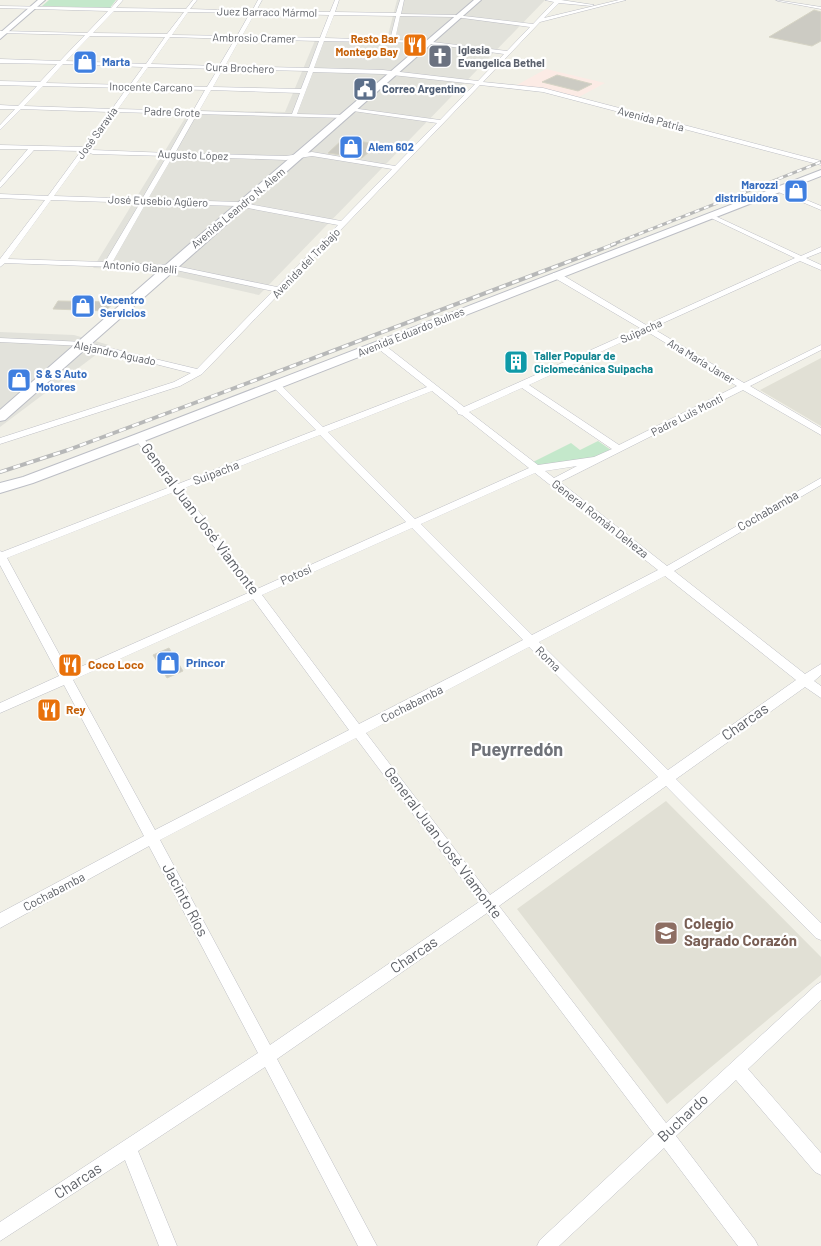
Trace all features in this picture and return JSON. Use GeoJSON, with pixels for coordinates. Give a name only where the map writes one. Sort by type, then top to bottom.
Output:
{"type":"FeatureCollection","features":[{"type":"Feature","properties":{"kind":"main road"},"geometry":{"type":"LineString","coordinates":[[2,34],[42,0]]}},
{"type":"Feature","properties":{"kind":"main road","name":"Avenida Leandro N. Alem"},"geometry":{"type":"LineString","coordinates":[[0,417],[189,250],[301,155],[393,72],[478,0]]}},
{"type":"Feature","properties":{"kind":"main road","name":"Avenida Eduardo Bulnes"},"geometry":{"type":"LineString","coordinates":[[0,488],[28,480],[139,438],[821,174]]}},
{"type":"Feature","properties":{"kind":"street"},"geometry":{"type":"LineString","coordinates":[[0,128],[121,0]]}},
{"type":"Feature","properties":{"kind":"street","name":"José Saravia"},"geometry":{"type":"LineString","coordinates":[[1,263],[195,0]]}},
{"type":"Feature","properties":{"kind":"street"},"geometry":{"type":"LineString","coordinates":[[107,265],[260,0]]}},
{"type":"Feature","properties":{"kind":"street"},"geometry":{"type":"LineString","coordinates":[[294,115],[337,0]]}},
{"type":"Feature","properties":{"kind":"street"},"geometry":{"type":"LineString","coordinates":[[392,41],[402,0]]}},
{"type":"Feature","properties":{"kind":"street"},"geometry":{"type":"LineString","coordinates":[[547,0],[599,6]]}},
{"type":"Feature","properties":{"kind":"street"},"geometry":{"type":"LineString","coordinates":[[539,21],[624,0]]}},
{"type":"Feature","properties":{"kind":"street"},"geometry":{"type":"LineString","coordinates":[[778,0],[821,8]]}},
{"type":"Feature","properties":{"kind":"street","name":"Avenida del Trabajo"},"geometry":{"type":"LineString","coordinates":[[0,442],[177,384],[200,372],[558,1]]}},
{"type":"Feature","properties":{"kind":"street","name":"Juez Barraco Mármol"},"geometry":{"type":"LineString","coordinates":[[0,7],[458,16],[534,26]]}},
{"type":"Feature","properties":{"kind":"street","name":"Ambrosio Cramer"},"geometry":{"type":"LineString","coordinates":[[2,34],[89,34],[428,42],[508,53]]}},
{"type":"Feature","properties":{"kind":"street","name":"Cura Brochero"},"geometry":{"type":"LineString","coordinates":[[0,61],[393,72],[479,84]]}},
{"type":"Feature","properties":{"kind":"street","name":"Inocente Carcano"},"geometry":{"type":"LineString","coordinates":[[0,83],[303,91]]}},
{"type":"Feature","properties":{"kind":"street","name":"Avenida Patria"},"geometry":{"type":"LineString","coordinates":[[479,84],[550,92],[821,163]]}},
{"type":"Feature","properties":{"kind":"street","name":"Padre Grote"},"geometry":{"type":"LineString","coordinates":[[0,107],[344,117]]}},
{"type":"Feature","properties":{"kind":"street"},"geometry":{"type":"LineString","coordinates":[[353,109],[442,122]]}},
{"type":"Feature","properties":{"kind":"street","name":"Augusto López"},"geometry":{"type":"LineString","coordinates":[[0,147],[286,158],[312,154],[398,168]]}},
{"type":"Feature","properties":{"kind":"street"},"geometry":{"type":"LineString","coordinates":[[0,186],[32,148]]}},
{"type":"Feature","properties":{"kind":"street"},"geometry":{"type":"LineString","coordinates":[[778,190],[821,208]]}},
{"type":"Feature","properties":{"kind":"street","name":"José Eusebio Agüero"},"geometry":{"type":"LineString","coordinates":[[0,196],[244,204],[344,224]]}},
{"type":"Feature","properties":{"kind":"street"},"geometry":{"type":"LineString","coordinates":[[711,216],[821,268]]}},
{"type":"Feature","properties":{"kind":"street","name":"Suipacha"},"geometry":{"type":"LineString","coordinates":[[461,412],[821,249]]}},
{"type":"Feature","properties":{"kind":"street","name":"Antonio Gianelli"},"geometry":{"type":"LineString","coordinates":[[1,263],[171,267],[279,290]]}},
{"type":"Feature","properties":{"kind":"street","name":"Ana María Janer"},"geometry":{"type":"LineString","coordinates":[[556,276],[821,432]]}},
{"type":"Feature","properties":{"kind":"street","name":"Alejandro Aguado"},"geometry":{"type":"LineString","coordinates":[[0,340],[84,344],[200,372]]}},
{"type":"Feature","properties":{"kind":"street","name":"General Román Deheza"},"geometry":{"type":"LineString","coordinates":[[379,345],[461,412],[821,693]]}},
{"type":"Feature","properties":{"kind":"street","name":"Padre Luis Monti"},"geometry":{"type":"LineString","coordinates":[[553,482],[821,346]]}},
{"type":"Feature","properties":{"kind":"street"},"geometry":{"type":"LineString","coordinates":[[522,384],[619,449]]}},
{"type":"Feature","properties":{"kind":"street","name":"Roma"},"geometry":{"type":"LineString","coordinates":[[276,385],[821,933]]}},
{"type":"Feature","properties":{"kind":"street","name":"Suipacha"},"geometry":{"type":"LineString","coordinates":[[0,557],[432,388]]}},
{"type":"Feature","properties":{"kind":"street","name":"General Juan José Viamonte"},"geometry":{"type":"LineString","coordinates":[[139,438],[358,732],[749,1246]]}},
{"type":"Feature","properties":{"kind":"street","name":"Potosí"},"geometry":{"type":"LineString","coordinates":[[0,708],[535,469],[597,460]]}},
{"type":"Feature","properties":{"kind":"street","name":"Cochabamba"},"geometry":{"type":"LineString","coordinates":[[0,921],[152,838],[666,571],[821,480]]}},
{"type":"Feature","properties":{"kind":"street","name":"Jacinto Ríos"},"geometry":{"type":"LineString","coordinates":[[0,557],[152,838],[266,1057],[368,1246]]}},
{"type":"Feature","properties":{"kind":"street","name":"Charcas"},"geometry":{"type":"LineString","coordinates":[[0,1232],[266,1057],[489,904],[821,669]]}},
{"type":"Feature","properties":{"kind":"street","name":"Buchardo"},"geometry":{"type":"LineString","coordinates":[[546,1246],[821,990]]}},
{"type":"Feature","properties":{"kind":"street"},"geometry":{"type":"LineString","coordinates":[[737,1069],[821,1166]]}},
{"type":"Feature","properties":{"kind":"street"},"geometry":{"type":"LineString","coordinates":[[128,1147],[168,1246]]}},
{"type":"Feature","properties":{"kind":"shaded area"},"geometry":{"type":"Polygon","coordinates":[[[397,0],[545,0],[259,295],[152,271],[93,268],[190,110],[285,112],[316,38],[387,39],[397,0]]]}},
{"type":"Feature","properties":{"kind":"shaded area"},"geometry":{"type":"Polygon","coordinates":[[[546,69],[605,83],[577,98],[515,86],[546,69]]]}},
{"type":"Feature","properties":{"kind":"shaded area"},"geometry":{"type":"Polygon","coordinates":[[[0,332],[74,335],[109,345],[0,427],[0,332]]]}},
{"type":"Feature","properties":{"kind":"shaded area"},"geometry":{"type":"Polygon","coordinates":[[[821,358],[821,426],[760,390],[821,358]]]}},
{"type":"Feature","properties":{"kind":"shaded area","name":"Colegio Sagrado Corazón"},"geometry":{"type":"Polygon","coordinates":[[[666,801],[821,957],[821,975],[667,1104],[517,909],[666,801]]]}},
{"type":"Feature","properties":{"kind":"green space"},"geometry":{"type":"Polygon","coordinates":[[[49,0],[116,0],[110,8],[42,6],[49,0]]]}},
{"type":"Feature","properties":{"kind":"green space"},"geometry":{"type":"Polygon","coordinates":[[[598,441],[611,450],[596,459],[539,467],[533,462],[571,443],[580,450],[598,441]]]}},
{"type":"Feature","properties":{"kind":"building"},"geometry":{"type":"Polygon","coordinates":[[[814,10],[821,12],[821,41],[812,46],[769,37],[814,10]]]}},
{"type":"Feature","properties":{"kind":"building"},"geometry":{"type":"Polygon","coordinates":[[[557,75],[592,84],[578,91],[542,82],[557,75]]]}},
{"type":"Feature","properties":{"kind":"building","name":"Alem 602"},"geometry":{"type":"Polygon","coordinates":[[[343,139],[378,144],[362,158],[328,153],[343,139]]]}},
{"type":"Feature","properties":{"kind":"building","name":"Vecentro Servicios"},"geometry":{"type":"Polygon","coordinates":[[[58,301],[115,302],[105,311],[53,309],[58,301]]]}},
{"type":"Feature","properties":{"kind":"building","name":"S & S Auto Motores"},"geometry":{"type":"Polygon","coordinates":[[[18,375],[29,377],[20,386],[8,383],[18,375]]]}},
{"type":"Feature","properties":{"kind":"building","name":"Princor"},"geometry":{"type":"Polygon","coordinates":[[[169,648],[183,671],[167,678],[153,655],[169,648]]]}},
{"type":"Feature","properties":{"kind":"railway"},"geometry":{"type":"LineString","coordinates":[[611,245],[821,162]]}},
{"type":"Feature","properties":{"kind":"railway"},"geometry":{"type":"LineString","coordinates":[[0,472],[68,450],[615,244]]}},
{"type":"Feature","properties":{"kind":"place","name":"Resto Bar Montego Bay"},"geometry":{"type":"Point","coordinates":[415,45]}},
{"type":"Feature","properties":{"kind":"place","name":"Iglesia Evangelica Bethel"},"geometry":{"type":"Point","coordinates":[440,56]}},
{"type":"Feature","properties":{"kind":"place","name":"Marta"},"geometry":{"type":"Point","coordinates":[85,62]}},
{"type":"Feature","properties":{"kind":"place","name":"Correo Argentino"},"geometry":{"type":"Point","coordinates":[365,89]}},
{"type":"Feature","properties":{"kind":"place","name":"Alem 602"},"geometry":{"type":"Point","coordinates":[351,147]}},
{"type":"Feature","properties":{"kind":"place","name":"Marozzi distribuidora"},"geometry":{"type":"Point","coordinates":[796,191]}},
{"type":"Feature","properties":{"kind":"place","name":"Vecentro Servicios"},"geometry":{"type":"Point","coordinates":[83,306]}},
{"type":"Feature","properties":{"kind":"place","name":"Taller Popular de Ciclomecánica Suipacha"},"geometry":{"type":"Point","coordinates":[516,362]}},
{"type":"Feature","properties":{"kind":"place","name":"S & S Auto Motores"},"geometry":{"type":"Point","coordinates":[19,380]}},
{"type":"Feature","properties":{"kind":"place","name":"Princor"},"geometry":{"type":"Point","coordinates":[168,663]}},
{"type":"Feature","properties":{"kind":"place","name":"Coco Loco"},"geometry":{"type":"Point","coordinates":[70,665]}},
{"type":"Feature","properties":{"kind":"place","name":"Rey"},"geometry":{"type":"Point","coordinates":[49,710]}},
{"type":"Feature","properties":{"kind":"place","name":"Colegio Sagrado Corazón"},"geometry":{"type":"Point","coordinates":[666,933]}},
{"type":"Feature","properties":{"kind":"district","name":"Pueyrredón"},"geometry":{"type":"Point","coordinates":[517,750]}}]}
